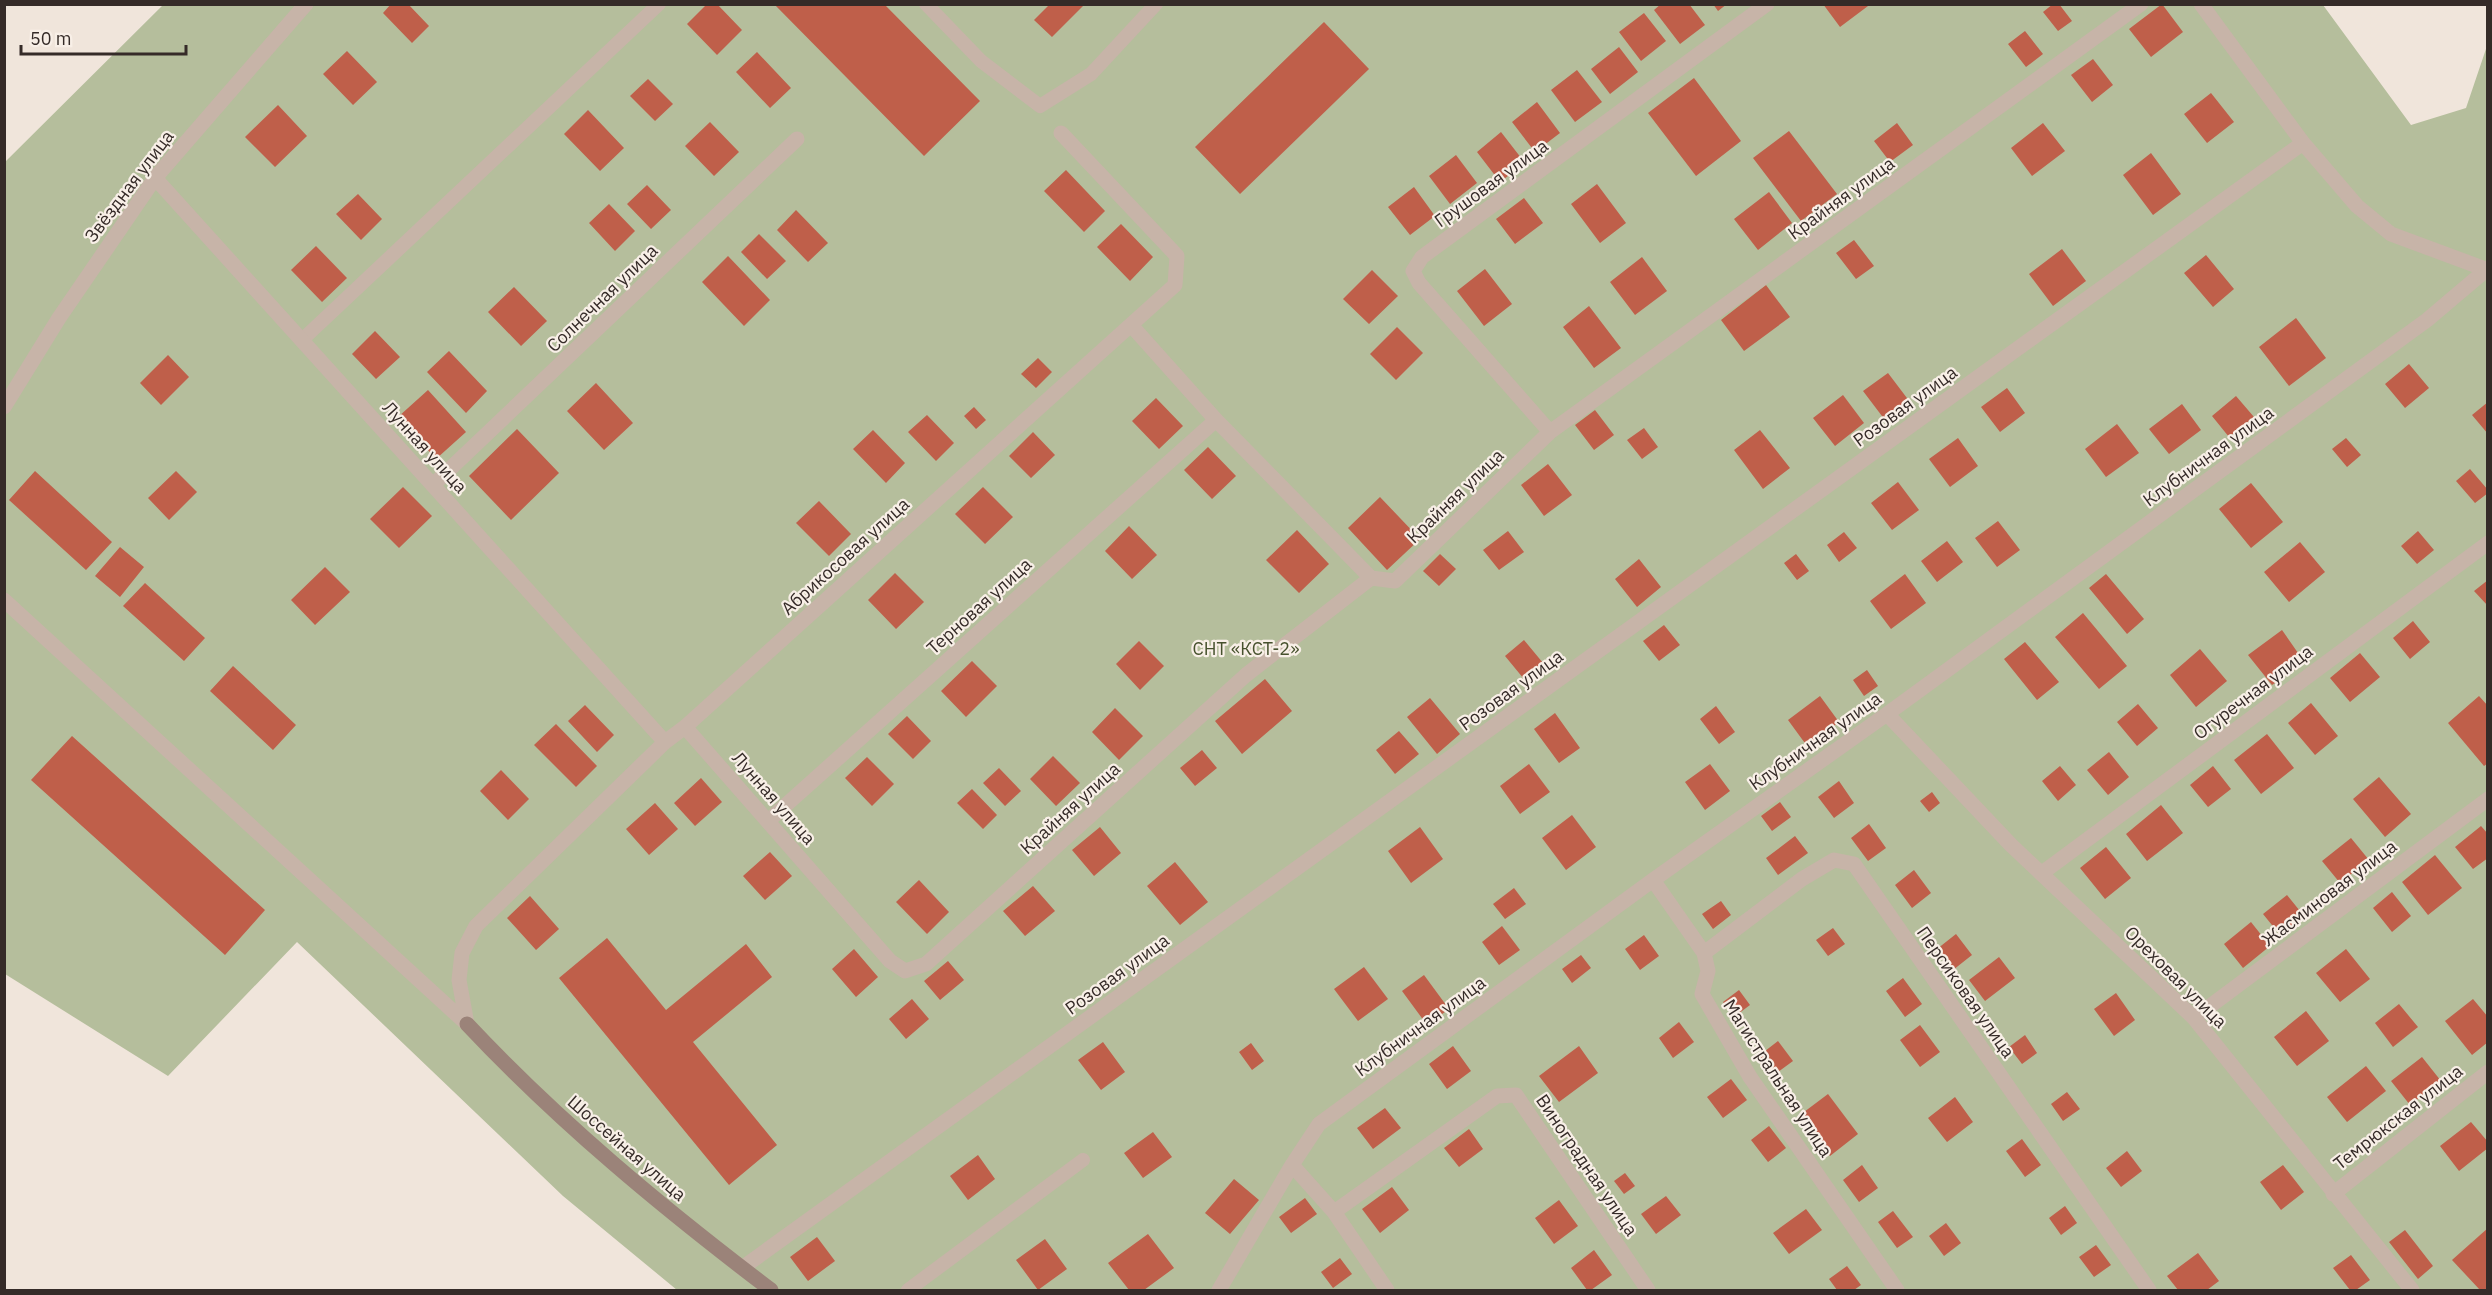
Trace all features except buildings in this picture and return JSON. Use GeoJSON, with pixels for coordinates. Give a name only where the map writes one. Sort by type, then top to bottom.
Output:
{"type":"FeatureCollection","features":[{"type":"Feature","properties":{"kind":"street","name":"Звёздная улица"},"geometry":{"type":"LineString","coordinates":[[4,407],[59,318],[155,178],[306,4]]}},
{"type":"Feature","properties":{"kind":"street","name":"Грушовая улица"},"geometry":{"type":"LineString","coordinates":[[1550,432],[1419,283],[1413,272],[1422,257],[1767,4]]}},
{"type":"Feature","properties":{"kind":"street","name":"Крайняя улица"},"geometry":{"type":"LineString","coordinates":[[833,896],[890,961],[905,971],[926,964],[1246,675],[1371,578],[1395,581],[1550,432],[2141,4]]}},
{"type":"Feature","properties":{"kind":"street"},"geometry":{"type":"LineString","coordinates":[[2201,4],[2303,143],[2356,206],[2391,234],[2487,271]]}},
{"type":"Feature","properties":{"kind":"street","name":"Абрикосовая улица"},"geometry":{"type":"LineString","coordinates":[[467,1024],[459,981],[462,953],[476,926],[665,742],[686,726],[1175,285],[1177,256],[1061,133]]}},
{"type":"Feature","properties":{"kind":"street","name":"Солнечная улица"},"geometry":{"type":"LineString","coordinates":[[434,485],[796,139]]}},
{"type":"Feature","properties":{"kind":"street","name":"Розовая улица"},"geometry":{"type":"LineString","coordinates":[[742,1268],[2303,143]]}},
{"type":"Feature","properties":{"kind":"street","name":"Лунная улица"},"geometry":{"type":"LineString","coordinates":[[155,178],[665,742]]}},
{"type":"Feature","properties":{"kind":"street","name":"Клубничная улица"},"geometry":{"type":"LineString","coordinates":[[1219,1290],[1292,1165],[1319,1124],[2427,320],[2487,271]]}},
{"type":"Feature","properties":{"kind":"street"},"geometry":{"type":"LineString","coordinates":[[1131,325],[1216,420],[1371,578]]}},
{"type":"Feature","properties":{"kind":"street","name":"Терновая улица"},"geometry":{"type":"LineString","coordinates":[[768,820],[1216,420]]}},
{"type":"Feature","properties":{"kind":"street","name":"Огуречная улица"},"geometry":{"type":"LineString","coordinates":[[2042,873],[2487,543]]}},
{"type":"Feature","properties":{"kind":"street"},"geometry":{"type":"LineString","coordinates":[[4,600],[467,1024]]}},
{"type":"Feature","properties":{"kind":"street","name":"Ореховая улица"},"geometry":{"type":"LineString","coordinates":[[1887,714],[2011,845],[2194,1018],[2412,1290]]}},
{"type":"Feature","properties":{"kind":"street","name":"Лунная улица"},"geometry":{"type":"LineString","coordinates":[[686,726],[833,896]]}},
{"type":"Feature","properties":{"kind":"street","name":"Жасминовая улица"},"geometry":{"type":"LineString","coordinates":[[2194,1018],[2487,799]]}},
{"type":"Feature","properties":{"kind":"street","name":"Персиковая улица"},"geometry":{"type":"LineString","coordinates":[[1704,953],[1802,879],[1834,860],[1854,864],[2149,1290]]}},
{"type":"Feature","properties":{"kind":"street"},"geometry":{"type":"LineString","coordinates":[[1653,880],[1704,953]]}},
{"type":"Feature","properties":{"kind":"street","name":"Магистральная улица"},"geometry":{"type":"LineString","coordinates":[[1704,953],[1708,971],[1702,994],[1750,1077],[1897,1290]]}},
{"type":"Feature","properties":{"kind":"street","name":"Шоссейная улица"},"geometry":{"type":"LineString","coordinates":[[467,1024],[504,1063],[621,1172],[771,1290]]}},
{"type":"Feature","properties":{"kind":"street","name":"Темрюкская улица"},"geometry":{"type":"LineString","coordinates":[[2334,1194],[2487,1072]]}},
{"type":"Feature","properties":{"kind":"street","name":"Виноградная улица"},"geometry":{"type":"LineString","coordinates":[[1334,1212],[1497,1096],[1516,1095],[1648,1290]]}},
{"type":"Feature","properties":{"kind":"street"},"geometry":{"type":"LineString","coordinates":[[1292,1165],[1334,1212],[1387,1290]]}},
{"type":"Feature","properties":{"kind":"lane"},"geometry":{"type":"LineString","coordinates":[[302,340],[659,4]]}},
{"type":"Feature","properties":{"kind":"lane"},"geometry":{"type":"LineString","coordinates":[[926,4],[981,61],[1040,106],[1091,74],[1156,4]]}},
{"type":"Feature","properties":{"kind":"lane"},"geometry":{"type":"LineString","coordinates":[[908,1290],[1083,1160]]}},
{"type":"Feature","properties":{"kind":"green space","name":"СНТ «КСТ-2»"},"geometry":{"type":"Polygon","coordinates":[[[164,4],[2323,5],[2411,125],[2466,108],[2487,46],[2487,1290],[677,1290],[563,1196],[297,942],[168,1076],[5,974],[4,163],[164,4]]]}}]}
